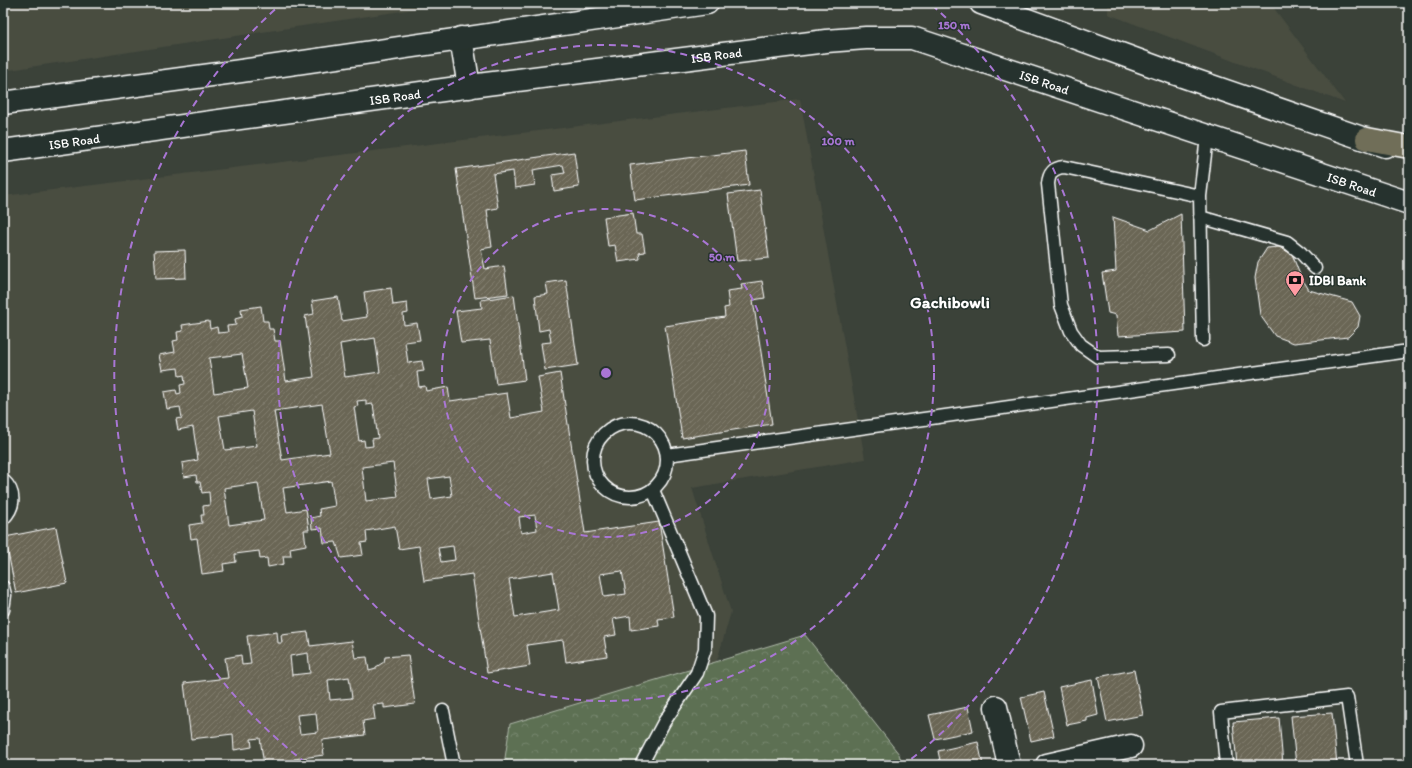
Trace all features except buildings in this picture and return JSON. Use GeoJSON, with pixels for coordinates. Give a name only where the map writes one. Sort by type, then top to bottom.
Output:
{"type":"FeatureCollection","features":[{"type":"Feature","properties":{"kind":"main road"},"geometry":{"type":"LineString","coordinates":[[3,103],[707,3]]}},
{"type":"Feature","properties":{"kind":"main road"},"geometry":{"type":"LineString","coordinates":[[981,3],[1159,68],[1367,139],[1409,156]]}},
{"type":"Feature","properties":{"kind":"main road"},"geometry":{"type":"LineString","coordinates":[[461,38],[469,86]]}},
{"type":"Feature","properties":{"kind":"main road","name":"ISB Road"},"geometry":{"type":"LineString","coordinates":[[3,151],[469,86],[826,41],[866,38],[912,38],[1409,203]]}},
{"type":"Feature","properties":{"kind":"main road"},"geometry":{"type":"LineString","coordinates":[[1367,139],[1409,147]]}},
{"type":"Feature","properties":{"kind":"main road"},"geometry":{"type":"LineString","coordinates":[[996,707],[1009,765]]}},
{"type":"Feature","properties":{"kind":"main road"},"geometry":{"type":"LineString","coordinates":[[1047,765],[1131,746]]}},
{"type":"Feature","properties":{"kind":"lane"},"geometry":{"type":"LineString","coordinates":[[1203,340],[1200,196],[1207,137]]}},
{"type":"Feature","properties":{"kind":"lane"},"geometry":{"type":"LineString","coordinates":[[1169,355],[1098,357],[1081,345],[1071,331],[1061,305],[1048,184],[1049,175],[1056,168],[1064,167],[1200,196]]}},
{"type":"Feature","properties":{"kind":"lane"},"geometry":{"type":"LineString","coordinates":[[1200,217],[1287,242],[1301,253],[1315,268]]}},
{"type":"Feature","properties":{"kind":"lane"},"geometry":{"type":"LineString","coordinates":[[667,455],[1409,351]]}},
{"type":"Feature","properties":{"kind":"lane"},"geometry":{"type":"LineString","coordinates":[[623,422],[638,423],[652,429],[662,441],[667,455],[667,465],[660,483],[653,490],[640,496],[624,497],[610,492],[599,482],[593,468],[592,453],[598,438],[609,428],[623,422]]}},
{"type":"Feature","properties":{"kind":"lane"},"geometry":{"type":"LineString","coordinates":[[3,480],[11,489],[13,500],[10,510],[3,518]]}},
{"type":"Feature","properties":{"kind":"lane"},"geometry":{"type":"LineString","coordinates":[[641,765],[664,722],[697,673],[705,649],[706,616],[653,490]]}},
{"type":"Feature","properties":{"kind":"lane"},"geometry":{"type":"LineString","coordinates":[[3,587],[5,594],[3,610]]}},
{"type":"Feature","properties":{"kind":"lane"},"geometry":{"type":"LineString","coordinates":[[1226,765],[1221,712],[1347,697],[1357,765]]}},
{"type":"Feature","properties":{"kind":"lane"},"geometry":{"type":"LineString","coordinates":[[443,711],[454,765]]}},
{"type":"Feature","properties":{"kind":"shaded area"},"geometry":{"type":"Polygon","coordinates":[[[3,3],[455,3],[3,71],[3,3]]]}},
{"type":"Feature","properties":{"kind":"shaded area"},"geometry":{"type":"Polygon","coordinates":[[[1108,3],[1270,3],[1345,103],[1108,14],[1108,3]]]}},
{"type":"Feature","properties":{"kind":"shaded area"},"geometry":{"type":"Polygon","coordinates":[[[800,99],[865,459],[692,488],[731,612],[687,765],[3,765],[3,196],[800,99]]]}},
{"type":"Feature","properties":{"kind":"green space"},"geometry":{"type":"Polygon","coordinates":[[[805,635],[899,754],[902,765],[504,765],[510,724],[805,635]]]}},
{"type":"Feature","properties":{"kind":"place","name":"IDBI Bank"},"geometry":{"type":"Point","coordinates":[1295,297]}},
{"type":"Feature","properties":{"kind":"district","name":"Gachibowli"},"geometry":{"type":"Point","coordinates":[950,302]}}]}
